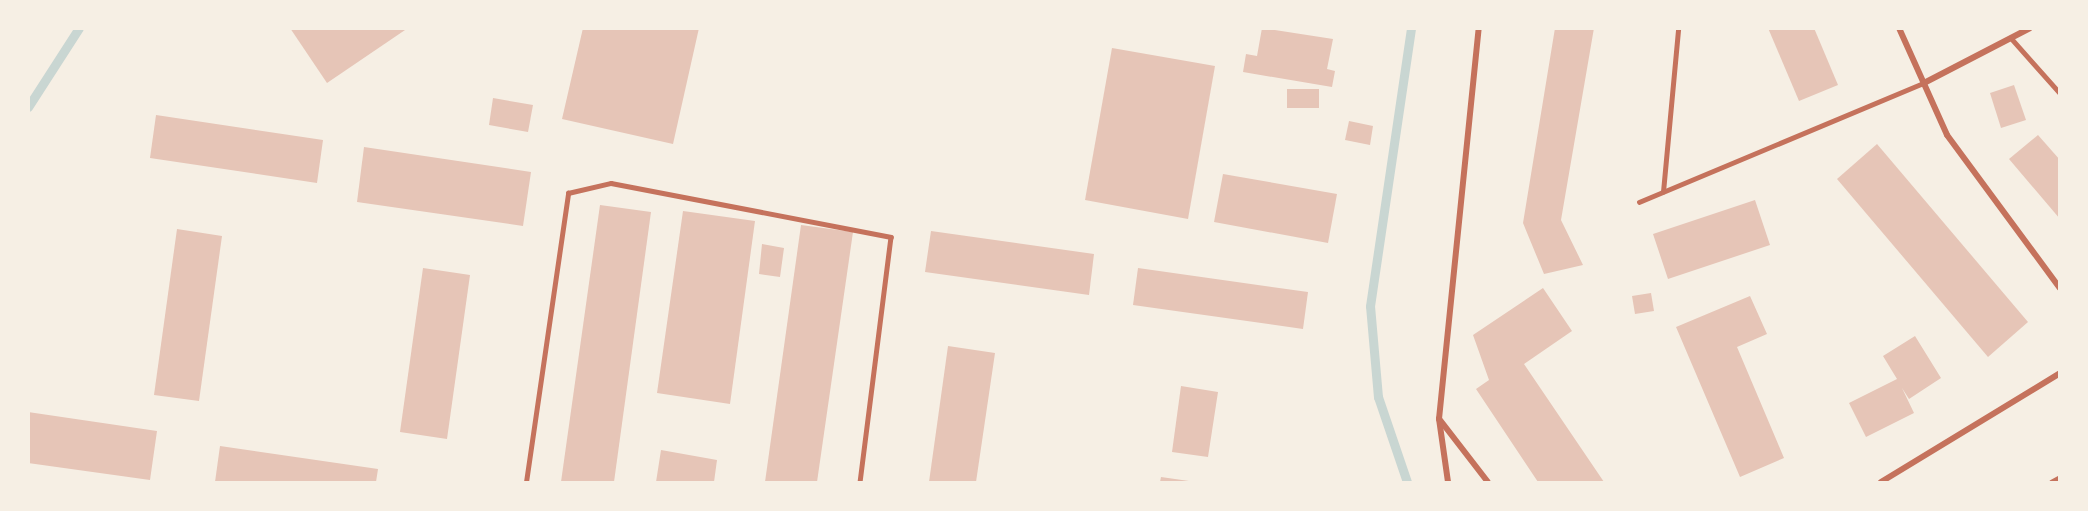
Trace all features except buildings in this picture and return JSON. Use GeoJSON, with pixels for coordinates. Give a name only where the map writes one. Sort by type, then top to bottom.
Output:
{"type":"FeatureCollection","features":[{"type":"Feature","properties":{"kind":"street"},"geometry":{"type":"LineString","coordinates":[[1448,483],[1439,419],[1479,28]]}},
{"type":"Feature","properties":{"kind":"street"},"geometry":{"type":"LineString","coordinates":[[1899,28],[1947,135],[2060,288]]}},
{"type":"Feature","properties":{"kind":"street"},"geometry":{"type":"LineString","coordinates":[[1924,83],[2030,28]]}},
{"type":"Feature","properties":{"kind":"street"},"geometry":{"type":"LineString","coordinates":[[1881,483],[2060,373]]}},
{"type":"Feature","properties":{"kind":"street"},"geometry":{"type":"LineString","coordinates":[[1439,419],[1488,483]]}},
{"type":"Feature","properties":{"kind":"lane"},"geometry":{"type":"LineString","coordinates":[[1663,192],[1678,30]]}},
{"type":"Feature","properties":{"kind":"lane"},"geometry":{"type":"LineString","coordinates":[[2011,38],[2060,93]]}},
{"type":"Feature","properties":{"kind":"lane"},"geometry":{"type":"LineString","coordinates":[[1639,202],[1924,83]]}},
{"type":"Feature","properties":{"kind":"lane"},"geometry":{"type":"LineString","coordinates":[[526,483],[568,193],[611,183],[891,237],[860,483]]}},
{"type":"Feature","properties":{"kind":"lane"},"geometry":{"type":"LineString","coordinates":[[2051,483],[2060,477]]}},
{"type":"Feature","properties":{"kind":"waterway"},"geometry":{"type":"LineString","coordinates":[[28,107],[79,28]]}},
{"type":"Feature","properties":{"kind":"waterway"},"geometry":{"type":"LineString","coordinates":[[1407,482],[1378,397],[1370,306],[1411,28]]}}]}
